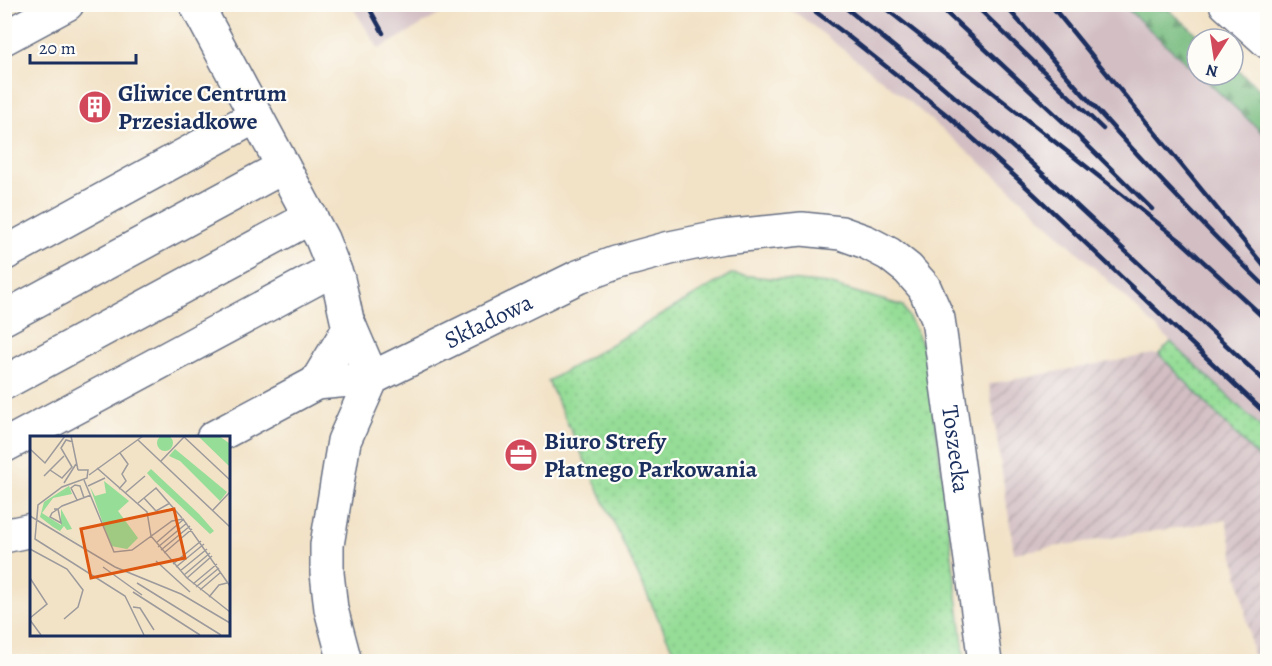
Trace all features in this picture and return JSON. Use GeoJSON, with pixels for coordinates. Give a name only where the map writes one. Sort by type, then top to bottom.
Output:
{"type":"FeatureCollection","features":[{"type":"Feature","properties":{"kind":"street"},"geometry":{"type":"LineString","coordinates":[[4,38],[67,4]]}},
{"type":"Feature","properties":{"kind":"street"},"geometry":{"type":"LineString","coordinates":[[196,4],[322,239],[334,269],[350,327],[372,378],[344,441],[327,545],[331,609],[345,662]]}},
{"type":"Feature","properties":{"kind":"street"},"geometry":{"type":"LineString","coordinates":[[1226,4],[1268,42]]}},
{"type":"Feature","properties":{"kind":"street"},"geometry":{"type":"LineString","coordinates":[[4,254],[256,116]]}},
{"type":"Feature","properties":{"kind":"street"},"geometry":{"type":"LineString","coordinates":[[4,318],[283,167]]}},
{"type":"Feature","properties":{"kind":"street"},"geometry":{"type":"LineString","coordinates":[[4,383],[311,218]]}},
{"type":"Feature","properties":{"kind":"street","name":"Składowa"},"geometry":{"type":"LineString","coordinates":[[372,378],[578,277],[615,263],[670,248],[723,237],[802,229],[841,233],[889,254]]}},
{"type":"Feature","properties":{"kind":"street","name":"Toszecka"},"geometry":{"type":"LineString","coordinates":[[889,254],[908,269],[924,287],[938,319],[985,662]]}},
{"type":"Feature","properties":{"kind":"street"},"geometry":{"type":"LineString","coordinates":[[4,446],[334,269]]}},
{"type":"Feature","properties":{"kind":"street"},"geometry":{"type":"LineString","coordinates":[[316,383],[350,327]]}},
{"type":"Feature","properties":{"kind":"street"},"geometry":{"type":"LineString","coordinates":[[217,436],[316,383],[372,378]]}},
{"type":"Feature","properties":{"kind":"street"},"geometry":{"type":"LineString","coordinates":[[4,536],[30,530]]}},
{"type":"Feature","properties":{"kind":"shaded area"},"geometry":{"type":"Polygon","coordinates":[[[351,5],[456,5],[379,49],[351,5]]]}},
{"type":"Feature","properties":{"kind":"shaded area"},"geometry":{"type":"Polygon","coordinates":[[[782,5],[1123,5],[1185,62],[1185,87],[1213,87],[1267,137],[1267,433],[1004,183],[904,97],[799,15],[782,5]]]}},
{"type":"Feature","properties":{"kind":"shaded area"},"geometry":{"type":"Polygon","coordinates":[[[1159,354],[1267,467],[1267,661],[1254,661],[1226,520],[1014,553],[989,384],[1159,354]]]}},
{"type":"Feature","properties":{"kind":"green space"},"geometry":{"type":"Polygon","coordinates":[[[1123,5],[1163,5],[1189,27],[1185,27],[1185,62],[1123,5]]]}},
{"type":"Feature","properties":{"kind":"green space"},"geometry":{"type":"Polygon","coordinates":[[[1245,77],[1267,96],[1267,137],[1213,87],[1245,87],[1245,77]]]}},
{"type":"Feature","properties":{"kind":"green space"},"geometry":{"type":"Polygon","coordinates":[[[731,274],[828,284],[903,306],[927,353],[965,661],[678,661],[548,381],[731,274]]]}},
{"type":"Feature","properties":{"kind":"green space"},"geometry":{"type":"Polygon","coordinates":[[[1171,342],[1267,433],[1267,467],[1159,354],[1171,342]]]}},
{"type":"Feature","properties":{"kind":"railway"},"geometry":{"type":"LineString","coordinates":[[367,4],[383,33]]}},
{"type":"Feature","properties":{"kind":"railway"},"geometry":{"type":"LineString","coordinates":[[805,4],[947,115],[1019,180],[1268,416]]}},
{"type":"Feature","properties":{"kind":"railway"},"geometry":{"type":"LineString","coordinates":[[841,4],[934,79],[1031,163],[1268,384]]}},
{"type":"Feature","properties":{"kind":"railway"},"geometry":{"type":"LineString","coordinates":[[880,4],[1182,242],[1257,311]]}},
{"type":"Feature","properties":{"kind":"railway"},"geometry":{"type":"LineString","coordinates":[[937,4],[1071,129],[1152,209]]}},
{"type":"Feature","properties":{"kind":"railway"},"geometry":{"type":"LineString","coordinates":[[974,4],[1103,129]]}},
{"type":"Feature","properties":{"kind":"railway"},"geometry":{"type":"LineString","coordinates":[[1004,4],[1133,150],[1268,289]]}},
{"type":"Feature","properties":{"kind":"railway"},"geometry":{"type":"LineString","coordinates":[[1050,4],[1268,271]]}},
{"type":"Feature","properties":{"kind":"railway"},"geometry":{"type":"LineString","coordinates":[[1251,306],[1268,322]]}},
{"type":"Feature","properties":{"kind":"place","name":"Gliwice Centrum Przesiadkowe"},"geometry":{"type":"Point","coordinates":[95,107]}},
{"type":"Feature","properties":{"kind":"place","name":"Biuro Strefy Płatnego Parkowania"},"geometry":{"type":"Point","coordinates":[521,455]}}]}
